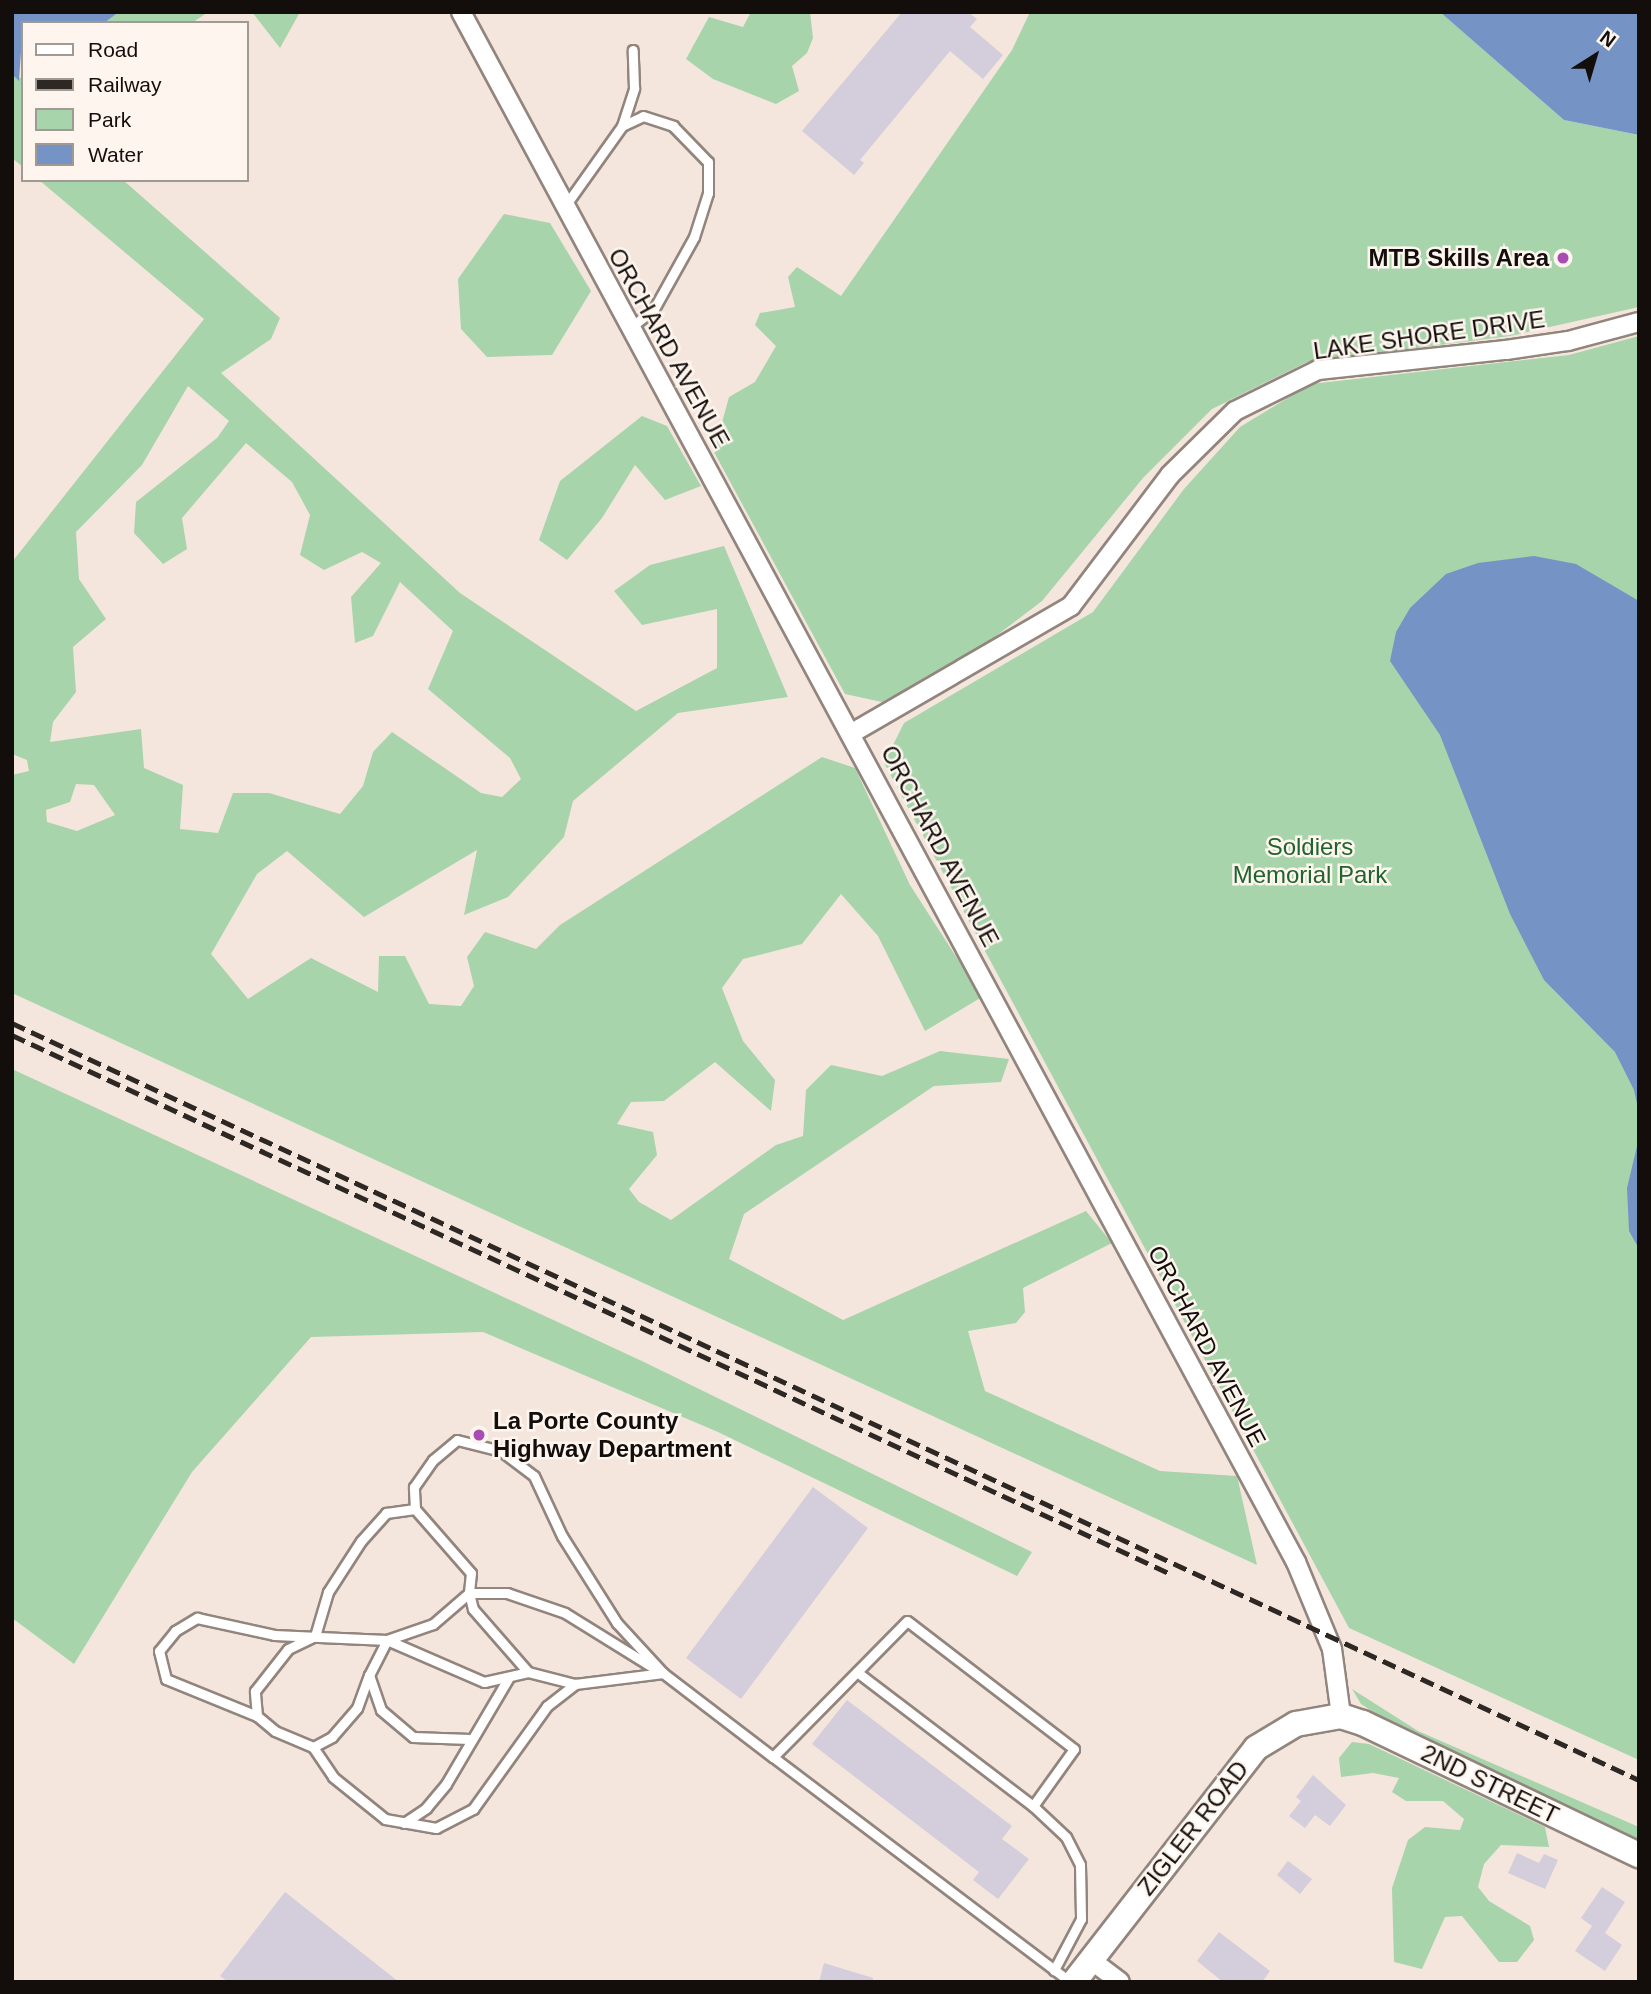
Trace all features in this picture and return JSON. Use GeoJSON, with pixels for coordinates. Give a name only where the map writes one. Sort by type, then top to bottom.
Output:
{"type":"FeatureCollection","features":[{"type":"Feature","properties":{"kind":"street","name":"ORCHARD AVENUE"},"geometry":{"type":"LineString","coordinates":[[461,12],[564,208],[852,733],[1296,1562],[1332,1649],[1340,1716]]}},
{"type":"Feature","properties":{"kind":"street","name":"LAKE SHORE DRIVE"},"geometry":{"type":"LineString","coordinates":[[852,733],[1071,606],[1170,475],[1235,411],[1318,370],[1530,347],[1639,321]]}},
{"type":"Feature","properties":{"kind":"street","name":"2ND STREET"},"geometry":{"type":"LineString","coordinates":[[1340,1716],[1363,1723],[1639,1855]]}},
{"type":"Feature","properties":{"kind":"street","name":"ZIGLER ROAD"},"geometry":{"type":"LineString","coordinates":[[1066,1978],[1091,1960],[1256,1748],[1296,1724],[1340,1716]]}},
{"type":"Feature","properties":{"kind":"street"},"geometry":{"type":"LineString","coordinates":[[1091,1960],[1120,1982]]}},
{"type":"Feature","properties":{"kind":"lane"},"geometry":{"type":"LineString","coordinates":[[564,208],[622,125],[634,88],[633,50]]}},
{"type":"Feature","properties":{"kind":"lane"},"geometry":{"type":"LineString","coordinates":[[622,125],[643,116],[673,126],[708,162],[708,193],[694,237],[654,309],[630,328]]}},
{"type":"Feature","properties":{"kind":"lane"},"geometry":{"type":"LineString","coordinates":[[528,1672],[473,1609],[468,1593],[471,1573],[415,1509],[414,1487],[433,1460],[457,1440],[501,1451],[534,1476],[562,1536],[617,1623],[663,1673]]}},
{"type":"Feature","properties":{"kind":"lane"},"geometry":{"type":"LineString","coordinates":[[257,1716],[255,1691],[269,1668],[288,1649],[315,1636],[328,1592],[361,1541],[386,1513],[415,1509]]}},
{"type":"Feature","properties":{"kind":"lane"},"geometry":{"type":"LineString","coordinates":[[313,1747],[332,1737],[357,1707],[369,1675],[387,1640],[433,1624],[468,1593],[507,1593],[565,1613],[663,1673],[1066,1978],[1081,1919],[1080,1865],[1066,1838],[1033,1806],[857,1672]]}},
{"type":"Feature","properties":{"kind":"lane"},"geometry":{"type":"LineString","coordinates":[[575,1684],[547,1706],[473,1809],[436,1828],[385,1819],[333,1777],[313,1747],[275,1731],[257,1716],[166,1679],[159,1651],[175,1632],[197,1618],[274,1635],[387,1640],[484,1682],[528,1672],[575,1684],[663,1673]]}},
{"type":"Feature","properties":{"kind":"lane"},"geometry":{"type":"LineString","coordinates":[[773,1756],[907,1621],[1074,1749],[1033,1806]]}},
{"type":"Feature","properties":{"kind":"lane"},"geometry":{"type":"LineString","coordinates":[[369,1675],[381,1710],[412,1737],[470,1739]]}},
{"type":"Feature","properties":{"kind":"lane"},"geometry":{"type":"LineString","coordinates":[[404,1823],[426,1808],[446,1784],[470,1739],[509,1677]]}},
{"type":"Feature","properties":{"kind":"green space"},"geometry":{"type":"Polygon","coordinates":[[[119,12],[208,12],[195,21],[107,21],[119,12]]]}},
{"type":"Feature","properties":{"kind":"green space"},"geometry":{"type":"Polygon","coordinates":[[[252,12],[300,12],[280,48],[252,12]]]}},
{"type":"Feature","properties":{"kind":"green space"},"geometry":{"type":"Polygon","coordinates":[[[751,12],[810,12],[813,38],[807,53],[792,66],[799,91],[776,104],[713,79],[686,59],[709,17],[743,27],[751,12]]]}},
{"type":"Feature","properties":{"kind":"green space"},"geometry":{"type":"Polygon","coordinates":[[[1030,12],[1440,12],[1564,120],[1639,135],[1639,307],[1510,336],[1307,362],[1212,409],[1143,478],[1042,601],[958,665],[882,702],[845,694],[714,452],[729,397],[755,382],[776,346],[755,325],[760,313],[795,307],[788,277],[797,267],[841,296],[1012,50],[1030,12]]]}},
{"type":"Feature","properties":{"kind":"green space"},"geometry":{"type":"Polygon","coordinates":[[[12,74],[21,78],[21,165],[12,158],[12,74]]]}},
{"type":"Feature","properties":{"kind":"green space"},"geometry":{"type":"Polygon","coordinates":[[[41,182],[125,182],[280,318],[271,339],[221,373],[460,593],[636,711],[717,668],[717,609],[642,625],[614,591],[650,565],[724,546],[788,697],[678,713],[573,801],[564,837],[508,897],[464,915],[477,850],[364,917],[287,851],[257,874],[211,954],[248,999],[311,958],[378,992],[379,956],[405,956],[429,1004],[461,1006],[474,986],[467,957],[485,932],[536,949],[560,925],[822,757],[855,768],[910,885],[982,997],[925,1031],[878,936],[841,894],[802,944],[743,959],[722,988],[743,1041],[775,1080],[771,1111],[715,1062],[664,1101],[631,1102],[617,1124],[653,1132],[657,1155],[629,1189],[639,1202],[671,1220],[776,1145],[803,1136],[806,1090],[831,1065],[882,1076],[940,1051],[1009,1059],[1001,1082],[934,1086],[744,1214],[729,1259],[843,1320],[1086,1211],[1112,1243],[1023,1288],[1025,1312],[1016,1323],[968,1331],[985,1391],[1160,1471],[1237,1476],[1257,1565],[12,993],[12,775],[29,771],[27,760],[12,754],[12,562],[204,319],[41,182]],[[188,386],[142,465],[76,532],[79,579],[106,619],[73,647],[76,692],[53,722],[50,742],[141,729],[144,768],[183,785],[180,829],[218,833],[233,793],[269,793],[340,814],[363,786],[373,752],[392,732],[481,793],[502,797],[521,779],[510,758],[428,689],[453,631],[400,582],[373,636],[355,643],[351,597],[381,563],[362,552],[324,570],[300,555],[310,515],[292,482],[246,443],[182,518],[187,549],[163,564],[134,533],[136,502],[217,438],[229,421],[188,386]],[[76,784],[70,802],[46,810],[47,822],[77,831],[115,815],[94,785],[76,784]]]}},
{"type":"Feature","properties":{"kind":"green space"},"geometry":{"type":"Polygon","coordinates":[[[504,214],[550,223],[591,291],[552,355],[487,357],[461,329],[458,279],[504,214]]]}},
{"type":"Feature","properties":{"kind":"green space","name":"Soldiers Memorial Park"},"geometry":{"type":"Polygon","coordinates":[[[1639,336],[1639,1760],[1349,1628],[884,763],[904,723],[1093,612],[1184,489],[1240,427],[1311,384],[1569,355],[1639,336]]]}},
{"type":"Feature","properties":{"kind":"green space"},"geometry":{"type":"Polygon","coordinates":[[[642,416],[667,426],[701,486],[665,500],[635,465],[602,518],[567,560],[539,540],[560,481],[642,416]]]}},
{"type":"Feature","properties":{"kind":"green space"},"geometry":{"type":"Polygon","coordinates":[[[12,1069],[644,1362],[1032,1552],[1017,1576],[718,1432],[483,1332],[311,1337],[192,1472],[74,1664],[12,1618],[12,1069]]]}},
{"type":"Feature","properties":{"kind":"green space"},"geometry":{"type":"Polygon","coordinates":[[[1352,1689],[1418,1731],[1639,1827],[1639,1844],[1411,1736],[1361,1704],[1352,1689]]]}},
{"type":"Feature","properties":{"kind":"green space"},"geometry":{"type":"Polygon","coordinates":[[[1352,1742],[1369,1744],[1545,1827],[1549,1847],[1501,1845],[1484,1864],[1478,1887],[1489,1901],[1530,1926],[1534,1940],[1517,1962],[1499,1962],[1462,1916],[1445,1917],[1422,1969],[1394,1962],[1392,1888],[1408,1840],[1425,1827],[1460,1830],[1464,1819],[1443,1801],[1406,1801],[1392,1792],[1399,1778],[1373,1773],[1341,1777],[1339,1758],[1352,1742]]]}},
{"type":"Feature","properties":{"kind":"water"},"geometry":{"type":"Polygon","coordinates":[[[12,12],[119,12],[107,21],[21,21],[19,81],[12,74],[12,12]]]}},
{"type":"Feature","properties":{"kind":"water"},"geometry":{"type":"Polygon","coordinates":[[[1440,12],[1639,12],[1639,135],[1564,120],[1440,12]]]}},
{"type":"Feature","properties":{"kind":"water"},"geometry":{"type":"Polygon","coordinates":[[[1534,556],[1576,564],[1639,601],[1639,1113],[1634,1090],[1615,1052],[1544,980],[1510,914],[1440,735],[1390,661],[1396,632],[1410,608],[1446,574],[1478,563],[1534,556]]]}},
{"type":"Feature","properties":{"kind":"water"},"geometry":{"type":"Polygon","coordinates":[[[1639,1138],[1639,1249],[1629,1231],[1627,1188],[1639,1138]]]}},
{"type":"Feature","properties":{"kind":"building"},"geometry":{"type":"Polygon","coordinates":[[[902,12],[968,12],[977,19],[970,27],[1003,55],[983,79],[950,51],[860,160],[864,163],[854,175],[802,131],[902,12]]]}},
{"type":"Feature","properties":{"kind":"building"},"geometry":{"type":"Polygon","coordinates":[[[813,1487],[868,1528],[741,1699],[686,1658],[813,1487]]]}},
{"type":"Feature","properties":{"kind":"building"},"geometry":{"type":"Polygon","coordinates":[[[847,1700],[1012,1826],[1002,1839],[1029,1859],[998,1899],[973,1880],[979,1872],[812,1744],[847,1700]]]}},
{"type":"Feature","properties":{"kind":"building"},"geometry":{"type":"Polygon","coordinates":[[[1313,1775],[1346,1805],[1330,1826],[1315,1815],[1305,1828],[1289,1816],[1301,1801],[1296,1797],[1313,1775]]]}},
{"type":"Feature","properties":{"kind":"building"},"geometry":{"type":"Polygon","coordinates":[[[1517,1853],[1539,1863],[1544,1854],[1558,1860],[1545,1889],[1508,1873],[1517,1853]]]}},
{"type":"Feature","properties":{"kind":"building"},"geometry":{"type":"Polygon","coordinates":[[[1288,1861],[1312,1879],[1300,1894],[1277,1875],[1288,1861]]]}},
{"type":"Feature","properties":{"kind":"building"},"geometry":{"type":"Polygon","coordinates":[[[1602,1887],[1625,1902],[1605,1933],[1622,1945],[1605,1971],[1575,1951],[1592,1926],[1581,1918],[1602,1887]]]}},
{"type":"Feature","properties":{"kind":"building"},"geometry":{"type":"Polygon","coordinates":[[[285,1892],[399,1982],[228,1982],[220,1976],[285,1892]]]}},
{"type":"Feature","properties":{"kind":"building"},"geometry":{"type":"Polygon","coordinates":[[[1219,1932],[1270,1971],[1262,1982],[1223,1982],[1197,1961],[1219,1932]]]}},
{"type":"Feature","properties":{"kind":"building"},"geometry":{"type":"Polygon","coordinates":[[[824,1963],[873,1978],[873,1982],[819,1982],[824,1963]]]}},
{"type":"Feature","properties":{"kind":"railway"},"geometry":{"type":"LineString","coordinates":[[12,1023],[1639,1780]]}},
{"type":"Feature","properties":{"kind":"railway"},"geometry":{"type":"LineString","coordinates":[[12,1035],[1171,1574]]}},
{"type":"Feature","properties":{"kind":"place","name":"MTB Skills Area"},"geometry":{"type":"Point","coordinates":[1563,258]}},
{"type":"Feature","properties":{"kind":"place","name":"La Porte County Highway Department"},"geometry":{"type":"Point","coordinates":[479,1435]}}]}
